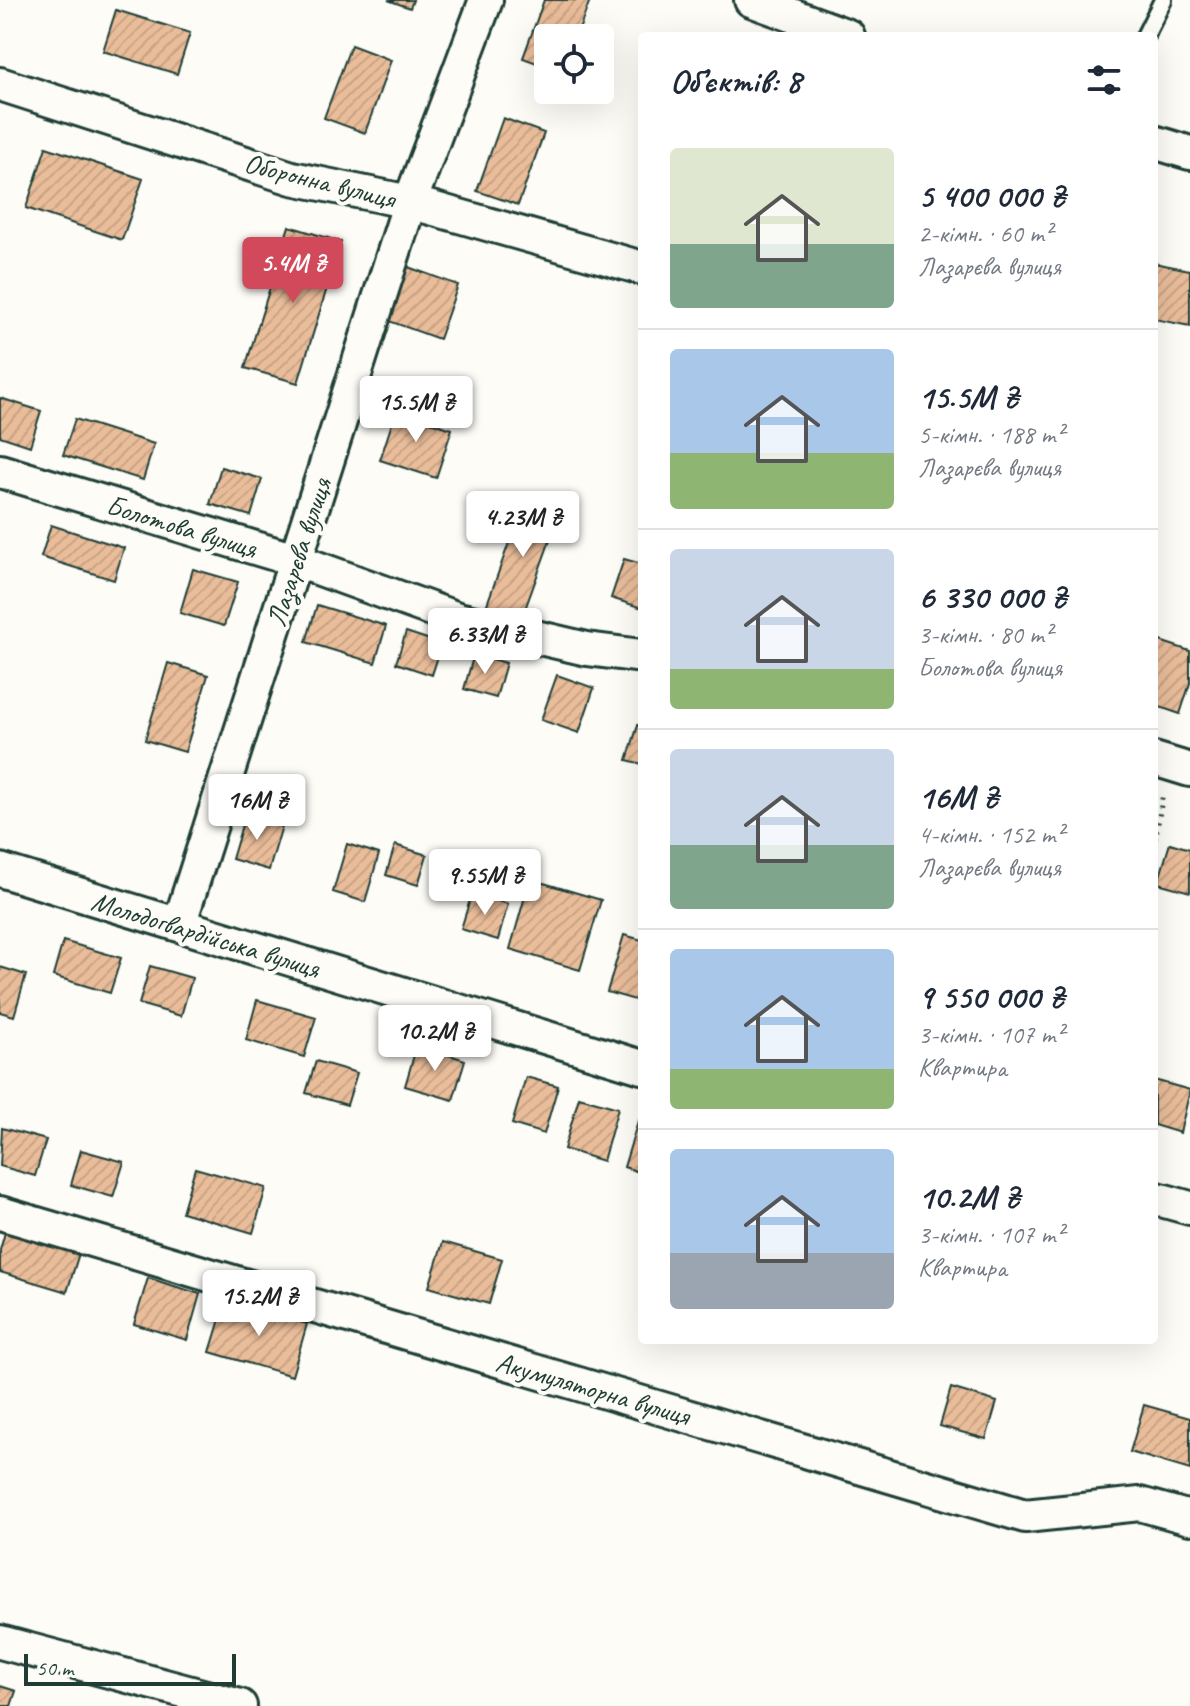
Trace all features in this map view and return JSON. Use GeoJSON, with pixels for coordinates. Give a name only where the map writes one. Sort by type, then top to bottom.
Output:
{"type":"FeatureCollection","features":[{"type":"Feature","properties":{"kind":"street","name":"Лазарєва вулиця"},"geometry":{"type":"LineString","coordinates":[[179,925],[410,202],[486,0]]}},
{"type":"Feature","properties":{"kind":"street"},"geometry":{"type":"LineString","coordinates":[[751,0],[837,32]]}},
{"type":"Feature","properties":{"kind":"street","name":"Оборонна вулиця"},"geometry":{"type":"LineString","coordinates":[[0,84],[292,178],[410,202],[638,267]]}},
{"type":"Feature","properties":{"kind":"street"},"geometry":{"type":"LineString","coordinates":[[1158,143],[1190,153]]}},
{"type":"Feature","properties":{"kind":"street","name":"Болотова вулиця"},"geometry":{"type":"LineString","coordinates":[[0,471],[295,560],[458,619],[587,649],[638,655]]}},
{"type":"Feature","properties":{"kind":"street","name":"Молодогвардійська вулиця"},"geometry":{"type":"LineString","coordinates":[[0,870],[638,1066]]}},
{"type":"Feature","properties":{"kind":"street"},"geometry":{"type":"LineString","coordinates":[[1158,1199],[1190,1208]]}},
{"type":"Feature","properties":{"kind":"street","name":"Акумуляторна вулиця"},"geometry":{"type":"LineString","coordinates":[[0,1213],[1025,1516],[1140,1504],[1190,1518]]}},
{"type":"Feature","properties":{"kind":"street"},"geometry":{"type":"LineString","coordinates":[[0,1642],[240,1706]]}},
{"type":"Feature","properties":{"kind":"lane"},"geometry":{"type":"LineString","coordinates":[[1147,32],[1163,0]]}},
{"type":"Feature","properties":{"kind":"path"},"geometry":{"type":"LineString","coordinates":[[1158,827],[1171,764]]}},
{"type":"Feature","properties":{"kind":"building"},"geometry":{"type":"Polygon","coordinates":[[[388,0],[413,0],[410,8],[388,0]]]}},
{"type":"Feature","properties":{"kind":"building"},"geometry":{"type":"Polygon","coordinates":[[[544,0],[590,0],[581,24],[535,24],[544,0]]]}},
{"type":"Feature","properties":{"kind":"building"},"geometry":{"type":"Polygon","coordinates":[[[116,10],[190,33],[177,74],[103,51],[116,10]]]}},
{"type":"Feature","properties":{"kind":"building"},"geometry":{"type":"Polygon","coordinates":[[[534,28],[534,62],[523,58],[534,28]]]}},
{"type":"Feature","properties":{"kind":"building"},"geometry":{"type":"Polygon","coordinates":[[[351,45],[391,60],[365,133],[324,118],[351,45]]]}},
{"type":"Feature","properties":{"kind":"building"},"geometry":{"type":"Polygon","coordinates":[[[503,118],[544,133],[518,205],[477,191],[503,118]]]}},
{"type":"Feature","properties":{"kind":"building"},"geometry":{"type":"Polygon","coordinates":[[[46,147],[143,179],[122,240],[26,208],[46,147]]]}},
{"type":"Feature","properties":{"kind":"building"},"geometry":{"type":"Polygon","coordinates":[[[289,226],[341,242],[298,383],[245,368],[289,226]]]}},
{"type":"Feature","properties":{"kind":"building"},"geometry":{"type":"Polygon","coordinates":[[[1158,264],[1190,270],[1190,326],[1158,320],[1158,264]]]}},
{"type":"Feature","properties":{"kind":"building"},"geometry":{"type":"Polygon","coordinates":[[[408,267],[458,285],[439,339],[389,321],[408,267]]]}},
{"type":"Feature","properties":{"kind":"building"},"geometry":{"type":"Polygon","coordinates":[[[0,398],[41,411],[30,446],[0,436],[0,398]]]}},
{"type":"Feature","properties":{"kind":"building"},"geometry":{"type":"Polygon","coordinates":[[[396,411],[452,429],[436,478],[380,460],[396,411]]]}},
{"type":"Feature","properties":{"kind":"building"},"geometry":{"type":"Polygon","coordinates":[[[75,419],[154,444],[143,480],[63,455],[75,419]]]}},
{"type":"Feature","properties":{"kind":"building"},"geometry":{"type":"Polygon","coordinates":[[[221,467],[262,479],[251,516],[210,504],[221,467]]]}},
{"type":"Feature","properties":{"kind":"building"},"geometry":{"type":"Polygon","coordinates":[[[526,495],[562,507],[520,623],[485,610],[526,495]]]}},
{"type":"Feature","properties":{"kind":"building"},"geometry":{"type":"Polygon","coordinates":[[[51,525],[124,548],[114,580],[41,557],[51,525]]]}},
{"type":"Feature","properties":{"kind":"building"},"geometry":{"type":"Polygon","coordinates":[[[624,559],[638,563],[638,607],[611,598],[624,559]]]}},
{"type":"Feature","properties":{"kind":"building"},"geometry":{"type":"Polygon","coordinates":[[[193,569],[238,582],[224,626],[180,613],[193,569]]]}},
{"type":"Feature","properties":{"kind":"building"},"geometry":{"type":"Polygon","coordinates":[[[317,605],[386,626],[375,663],[306,642],[317,605]]]}},
{"type":"Feature","properties":{"kind":"building"},"geometry":{"type":"Polygon","coordinates":[[[406,632],[442,644],[432,675],[396,663],[406,632]]]}},
{"type":"Feature","properties":{"kind":"building"},"geometry":{"type":"Polygon","coordinates":[[[1158,640],[1190,651],[1190,683],[1180,714],[1158,706],[1158,640]]]}},
{"type":"Feature","properties":{"kind":"building"},"geometry":{"type":"Polygon","coordinates":[[[474,654],[506,663],[496,698],[464,689],[474,654]]]}},
{"type":"Feature","properties":{"kind":"building"},"geometry":{"type":"Polygon","coordinates":[[[168,663],[208,675],[185,752],[145,740],[168,663]]]}},
{"type":"Feature","properties":{"kind":"building"},"geometry":{"type":"Polygon","coordinates":[[[557,675],[594,688],[579,733],[541,720],[557,675]]]}},
{"type":"Feature","properties":{"kind":"building"},"geometry":{"type":"Polygon","coordinates":[[[638,725],[638,763],[627,760],[638,725]]]}},
{"type":"Feature","properties":{"kind":"building"},"geometry":{"type":"Polygon","coordinates":[[[245,815],[282,826],[269,870],[232,859],[245,815]]]}},
{"type":"Feature","properties":{"kind":"building"},"geometry":{"type":"Polygon","coordinates":[[[1170,843],[1190,849],[1190,892],[1158,883],[1170,843]]]}},
{"type":"Feature","properties":{"kind":"building"},"geometry":{"type":"Polygon","coordinates":[[[347,844],[379,854],[365,902],[333,892],[347,844]]]}},
{"type":"Feature","properties":{"kind":"building"},"geometry":{"type":"Polygon","coordinates":[[[395,845],[427,855],[418,885],[386,875],[395,845]]]}},
{"type":"Feature","properties":{"kind":"building"},"geometry":{"type":"Polygon","coordinates":[[[530,879],[601,900],[580,970],[510,949],[530,879]]]}},
{"type":"Feature","properties":{"kind":"building"},"geometry":{"type":"Polygon","coordinates":[[[472,893],[508,904],[498,940],[461,929],[472,893]]]}},
{"type":"Feature","properties":{"kind":"building"},"geometry":{"type":"Polygon","coordinates":[[[624,935],[638,939],[638,1001],[607,992],[624,935]]]}},
{"type":"Feature","properties":{"kind":"building"},"geometry":{"type":"Polygon","coordinates":[[[63,941],[121,958],[110,993],[53,976],[63,941]]]}},
{"type":"Feature","properties":{"kind":"building"},"geometry":{"type":"Polygon","coordinates":[[[150,966],[192,978],[181,1016],[139,1004],[150,966]]]}},
{"type":"Feature","properties":{"kind":"building"},"geometry":{"type":"Polygon","coordinates":[[[0,967],[26,975],[14,1016],[0,1012],[0,967]]]}},
{"type":"Feature","properties":{"kind":"building"},"geometry":{"type":"Polygon","coordinates":[[[257,1000],[316,1017],[304,1057],[246,1040],[257,1000]]]}},
{"type":"Feature","properties":{"kind":"building"},"geometry":{"type":"Polygon","coordinates":[[[417,1045],[465,1060],[453,1100],[405,1086],[417,1045]]]}},
{"type":"Feature","properties":{"kind":"building"},"geometry":{"type":"Polygon","coordinates":[[[316,1061],[357,1073],[347,1105],[306,1093],[316,1061]]]}},
{"type":"Feature","properties":{"kind":"building"},"geometry":{"type":"Polygon","coordinates":[[[526,1077],[558,1086],[544,1134],[512,1124],[526,1077]]]}},
{"type":"Feature","properties":{"kind":"building"},"geometry":{"type":"Polygon","coordinates":[[[1158,1081],[1190,1090],[1180,1133],[1158,1126],[1158,1081]]]}},
{"type":"Feature","properties":{"kind":"building"},"geometry":{"type":"Polygon","coordinates":[[[579,1097],[618,1108],[603,1161],[564,1149],[579,1097]]]}},
{"type":"Feature","properties":{"kind":"building"},"geometry":{"type":"Polygon","coordinates":[[[638,1121],[638,1172],[624,1167],[638,1121]]]}},
{"type":"Feature","properties":{"kind":"building"},"geometry":{"type":"Polygon","coordinates":[[[2,1128],[46,1140],[35,1176],[0,1166],[2,1128]]]}},
{"type":"Feature","properties":{"kind":"building"},"geometry":{"type":"Polygon","coordinates":[[[81,1150],[124,1162],[113,1197],[71,1185],[81,1150]]]}},
{"type":"Feature","properties":{"kind":"building"},"geometry":{"type":"Polygon","coordinates":[[[195,1168],[266,1188],[253,1233],[182,1212],[195,1168]]]}},
{"type":"Feature","properties":{"kind":"building"},"geometry":{"type":"Polygon","coordinates":[[[6,1229],[80,1250],[67,1292],[0,1272],[0,1250],[6,1229]]]}},
{"type":"Feature","properties":{"kind":"building"},"geometry":{"type":"Polygon","coordinates":[[[443,1242],[502,1259],[489,1304],[429,1287],[443,1242]]]}},
{"type":"Feature","properties":{"kind":"building"},"geometry":{"type":"Polygon","coordinates":[[[148,1278],[200,1294],[187,1340],[134,1324],[148,1278]]]}},
{"type":"Feature","properties":{"kind":"building"},"geometry":{"type":"Polygon","coordinates":[[[226,1300],[307,1324],[292,1376],[210,1352],[226,1300]]]}},
{"type":"Feature","properties":{"kind":"building"},"geometry":{"type":"Polygon","coordinates":[[[951,1388],[997,1402],[986,1439],[940,1426],[951,1388]]]}},
{"type":"Feature","properties":{"kind":"building"},"geometry":{"type":"Polygon","coordinates":[[[1144,1405],[1190,1418],[1190,1470],[1130,1452],[1144,1405]]]}},
{"type":"Feature","properties":{"kind":"building"},"geometry":{"type":"Polygon","coordinates":[[[0,1686],[16,1691],[11,1706],[0,1706],[0,1686]]]}}]}
